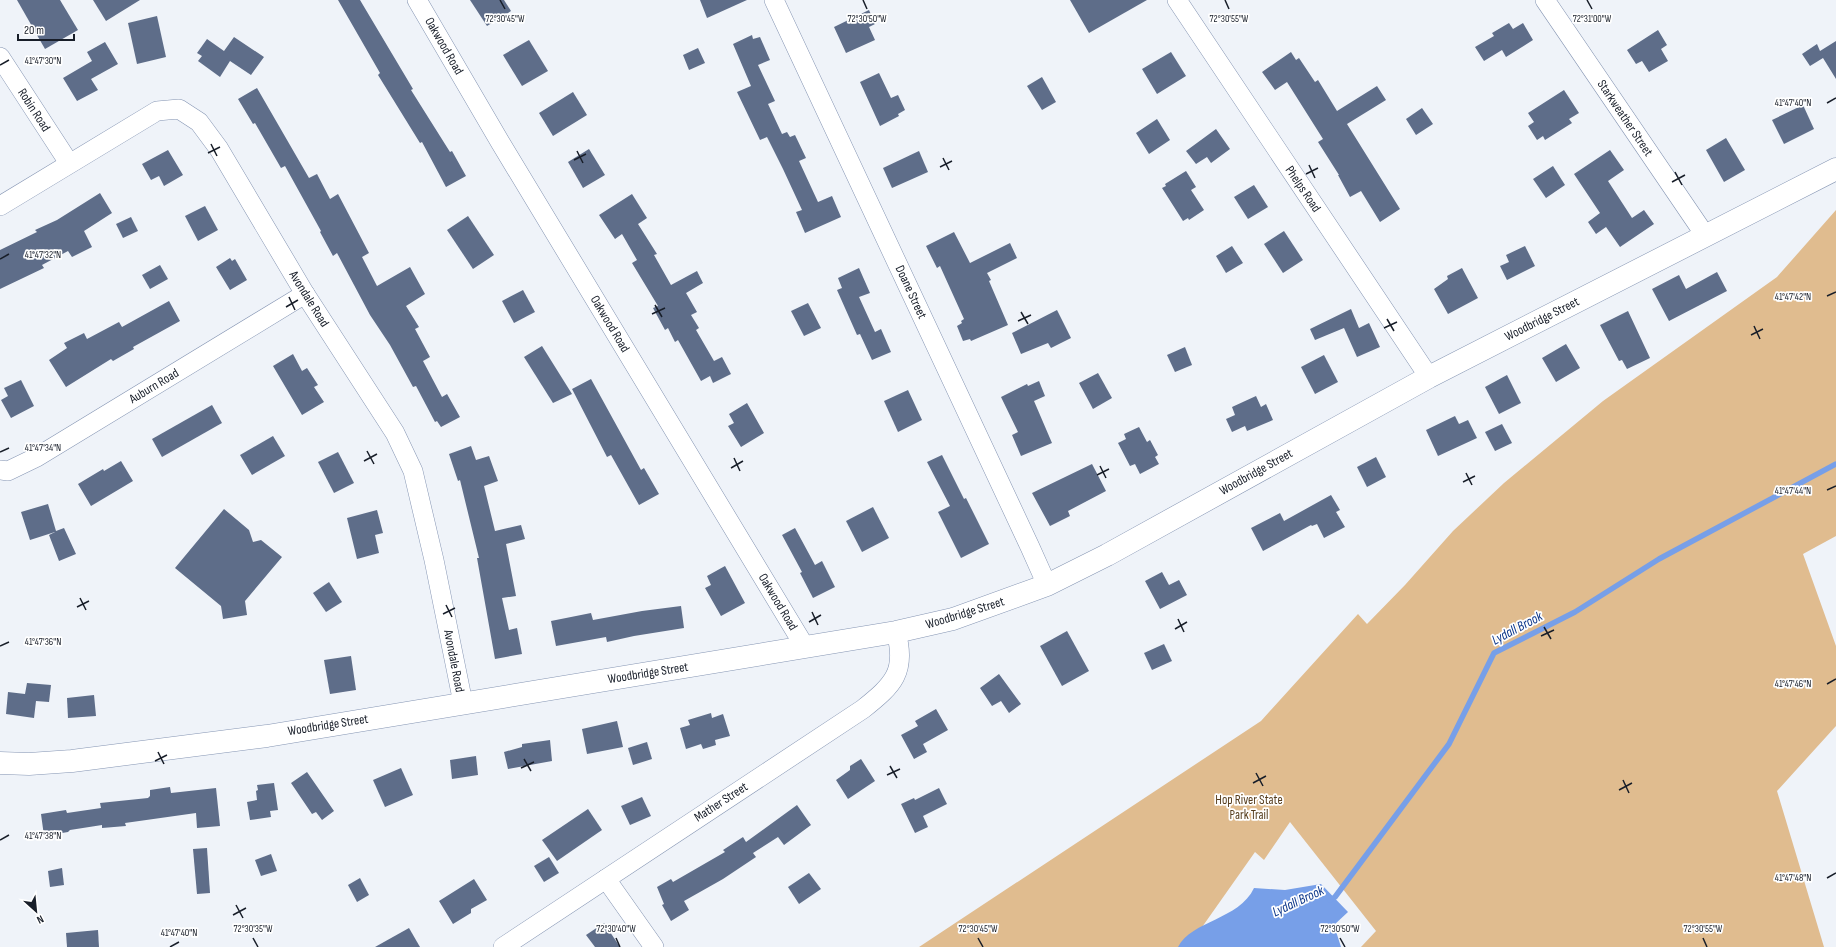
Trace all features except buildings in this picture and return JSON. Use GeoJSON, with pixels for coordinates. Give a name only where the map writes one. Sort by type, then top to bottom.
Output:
{"type":"FeatureCollection","features":[{"type":"Feature","properties":{"kind":"main road","name":"Woodbridge Street"},"geometry":{"type":"LineString","coordinates":[[0,763],[29,764],[72,761],[267,736],[896,632],[953,619],[1046,585],[1114,551],[1429,377],[1836,169]]}},
{"type":"Feature","properties":{"kind":"street","name":"Oakwood Road"},"geometry":{"type":"LineString","coordinates":[[417,0],[805,647]]}},
{"type":"Feature","properties":{"kind":"street","name":"Doane Street"},"geometry":{"type":"LineString","coordinates":[[774,0],[1024,534],[1046,585]]}},
{"type":"Feature","properties":{"kind":"street","name":"Phelps Road"},"geometry":{"type":"LineString","coordinates":[[1177,0],[1429,377]]}},
{"type":"Feature","properties":{"kind":"street","name":"Starkweather Street"},"geometry":{"type":"LineString","coordinates":[[1545,0],[1705,235]]}},
{"type":"Feature","properties":{"kind":"street","name":"Robin Road"},"geometry":{"type":"LineString","coordinates":[[0,57],[68,163]]}},
{"type":"Feature","properties":{"kind":"street","name":"Avondale Road"},"geometry":{"type":"LineString","coordinates":[[0,206],[68,163],[157,110],[179,109],[199,122],[219,149],[305,294],[395,433],[413,471],[434,560],[463,703]]}},
{"type":"Feature","properties":{"kind":"street","name":"Auburn Road"},"geometry":{"type":"LineString","coordinates":[[0,470],[8,471],[38,457],[305,294]]}},
{"type":"Feature","properties":{"kind":"street","name":"Mather Street"},"geometry":{"type":"LineString","coordinates":[[503,947],[863,709],[884,692],[898,671],[901,650],[896,632]]}},
{"type":"Feature","properties":{"kind":"street"},"geometry":{"type":"LineString","coordinates":[[606,879],[654,947]]}},
{"type":"Feature","properties":{"kind":"green space","name":"Hop River State Park Trail"},"geometry":{"type":"Polygon","coordinates":[[[1836,210],[1836,536],[1803,554],[1836,646],[1836,726],[1777,791],[1824,947],[1361,947],[1376,931],[1290,822],[1264,860],[1255,852],[1188,947],[919,947],[1261,721],[1358,614],[1367,624],[1405,585],[1453,531],[1504,483],[1603,401],[1777,277],[1836,210]]]}},
{"type":"Feature","properties":{"kind":"water"},"geometry":{"type":"Polygon","coordinates":[[[1321,884],[1348,912],[1334,925],[1341,947],[1178,947],[1185,938],[1194,931],[1238,907],[1247,899],[1254,888],[1285,890],[1321,884]]]}},
{"type":"Feature","properties":{"kind":"waterway","name":"Lydall Brook"},"geometry":{"type":"LineString","coordinates":[[1330,900],[1335,897],[1449,744],[1494,653],[1575,612],[1659,559],[1836,464]]}}]}
